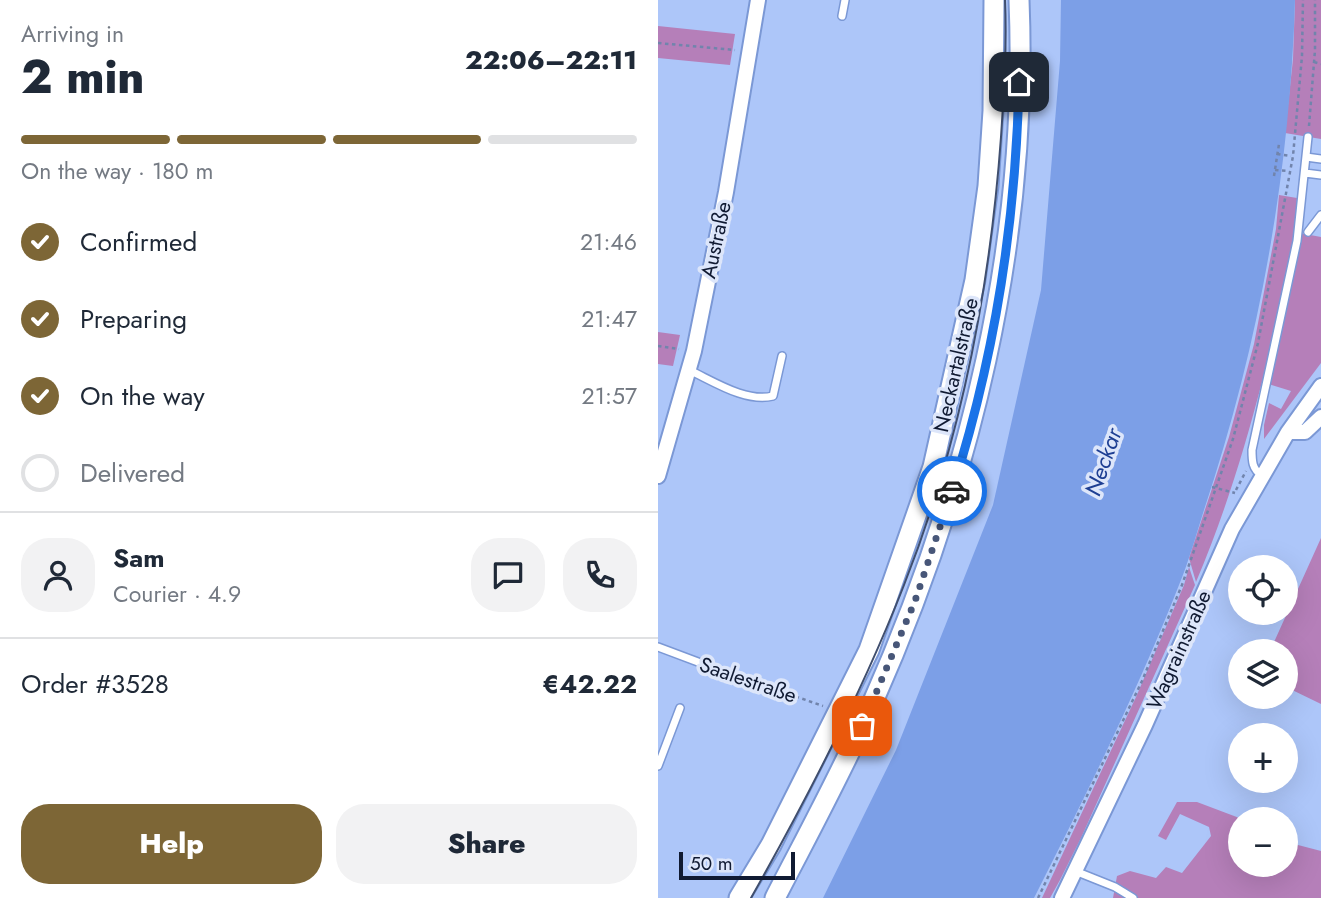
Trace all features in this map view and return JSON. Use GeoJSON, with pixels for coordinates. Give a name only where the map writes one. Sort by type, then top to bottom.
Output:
{"type":"FeatureCollection","features":[{"type":"Feature","properties":{"kind":"main road","name":"Neckartalstraße"},"geometry":{"type":"LineString","coordinates":[[739,898],[771,845],[869,650],[933,467],[975,280],[988,186],[993,111],[994,0]]}},
{"type":"Feature","properties":{"kind":"main road","name":"Neckartalstraße"},"geometry":{"type":"LineString","coordinates":[[775,898],[872,705],[919,590],[958,475],[985,368],[1002,274],[1013,189],[1018,110],[1019,0]]}},
{"type":"Feature","properties":{"kind":"street","name":"Austraße"},"geometry":{"type":"LineString","coordinates":[[658,475],[694,351],[726,192],[758,0]]}},
{"type":"Feature","properties":{"kind":"street","name":"Wagrainstraße"},"geometry":{"type":"LineString","coordinates":[[1062,898],[1145,725],[1232,529],[1288,432],[1321,387]]}},
{"type":"Feature","properties":{"kind":"street"},"geometry":{"type":"LineString","coordinates":[[1288,432],[1305,432],[1321,417]]}},
{"type":"Feature","properties":{"kind":"lane"},"geometry":{"type":"LineString","coordinates":[[842,16],[845,0]]}},
{"type":"Feature","properties":{"kind":"lane"},"geometry":{"type":"LineString","coordinates":[[1262,475],[1257,473],[1252,462],[1252,450],[1297,241],[1308,137]]}},
{"type":"Feature","properties":{"kind":"lane"},"geometry":{"type":"LineString","coordinates":[[1306,157],[1321,159]]}},
{"type":"Feature","properties":{"kind":"lane"},"geometry":{"type":"LineString","coordinates":[[1304,173],[1321,175]]}},
{"type":"Feature","properties":{"kind":"lane"},"geometry":{"type":"LineString","coordinates":[[1308,232],[1321,215]]}},
{"type":"Feature","properties":{"kind":"lane"},"geometry":{"type":"LineString","coordinates":[[688,369],[739,393],[766,398],[773,396],[776,389],[782,356]]}},
{"type":"Feature","properties":{"kind":"lane","name":"Saalestraße"},"geometry":{"type":"LineString","coordinates":[[658,647],[714,668]]}},
{"type":"Feature","properties":{"kind":"lane"},"geometry":{"type":"LineString","coordinates":[[658,766],[680,708]]}},
{"type":"Feature","properties":{"kind":"lane"},"geometry":{"type":"LineString","coordinates":[[1075,872],[1115,887],[1133,898]]}},
{"type":"Feature","properties":{"kind":"path"},"geometry":{"type":"LineString","coordinates":[[1038,898],[1142,681],[1182,584],[1233,439],[1258,342],[1290,172],[1302,56],[1303,0]]}},
{"type":"Feature","properties":{"kind":"path"},"geometry":{"type":"LineString","coordinates":[[1308,137],[1315,50],[1315,0]]}},
{"type":"Feature","properties":{"kind":"path"},"geometry":{"type":"LineString","coordinates":[[658,43],[750,52]]}},
{"type":"Feature","properties":{"kind":"path"},"geometry":{"type":"LineString","coordinates":[[1315,50],[1321,50]]}},
{"type":"Feature","properties":{"kind":"path"},"geometry":{"type":"LineString","coordinates":[[1314,62],[1321,64]]}},
{"type":"Feature","properties":{"kind":"path"},"geometry":{"type":"LineString","coordinates":[[1274,176],[1279,144]]}},
{"type":"Feature","properties":{"kind":"path"},"geometry":{"type":"LineString","coordinates":[[1277,154],[1287,155]]}},
{"type":"Feature","properties":{"kind":"path"},"geometry":{"type":"LineString","coordinates":[[1275,170],[1285,171]]}},
{"type":"Feature","properties":{"kind":"path"},"geometry":{"type":"LineString","coordinates":[[658,346],[694,351]]}},
{"type":"Feature","properties":{"kind":"path"},"geometry":{"type":"LineString","coordinates":[[1212,487],[1235,493]]}},
{"type":"Feature","properties":{"kind":"path","name":"Saalestraße"},"geometry":{"type":"LineString","coordinates":[[714,668],[839,711]]}},
{"type":"Feature","properties":{"kind":"shaded area"},"geometry":{"type":"Polygon","coordinates":[[[1295,0],[1321,0],[1321,139],[1285,133],[1293,59],[1295,0]]]}},
{"type":"Feature","properties":{"kind":"shaded area"},"geometry":{"type":"Polygon","coordinates":[[[658,26],[735,34],[730,65],[658,58],[658,26]]]}},
{"type":"Feature","properties":{"kind":"shaded area"},"geometry":{"type":"Polygon","coordinates":[[[1279,195],[1297,198],[1294,232],[1321,237],[1321,363],[1264,439],[1269,403],[1281,409],[1291,391],[1262,382],[1233,483],[1196,582],[1189,558],[1229,437],[1254,344],[1276,229],[1279,195]]]}},
{"type":"Feature","properties":{"kind":"shaded area"},"geometry":{"type":"Polygon","coordinates":[[[658,332],[680,335],[673,366],[658,364],[658,332]]]}},
{"type":"Feature","properties":{"kind":"shaded area"},"geometry":{"type":"Polygon","coordinates":[[[1321,538],[1321,704],[1298,693],[1298,639],[1275,639],[1282,625],[1298,625],[1298,589],[1321,538]]]}},
{"type":"Feature","properties":{"kind":"shaded area"},"geometry":{"type":"Polygon","coordinates":[[[1189,567],[1195,585],[1081,838],[1050,898],[1042,898],[1136,697],[1184,585],[1189,567]]]}},
{"type":"Feature","properties":{"kind":"shaded area"},"geometry":{"type":"Polygon","coordinates":[[[1177,802],[1197,802],[1228,814],[1228,877],[1298,877],[1298,845],[1321,851],[1321,898],[1113,898],[1117,876],[1130,871],[1156,878],[1166,867],[1182,873],[1211,836],[1209,827],[1180,814],[1166,840],[1158,836],[1177,802]]]}},
{"type":"Feature","properties":{"kind":"water","name":"Neckar"},"geometry":{"type":"Polygon","coordinates":[[[1061,0],[1295,0],[1292,65],[1279,194],[1256,322],[1241,385],[1189,557],[1163,625],[1092,782],[1034,898],[823,898],[896,750],[993,505],[1041,290],[1060,61],[1061,0]]]}},
{"type":"Feature","properties":{"kind":"tram line"},"geometry":{"type":"LineString","coordinates":[[751,898],[852,705],[904,585],[941,476],[969,365],[989,251],[1002,120],[1005,0]]}},
{"type":"Feature","properties":{"kind":"way so far"},"geometry":{"type":"LineString","coordinates":[[862,726],[915,601],[952,491]]}},
{"type":"Feature","properties":{"kind":"route"},"geometry":{"type":"LineString","coordinates":[[952,491],[985,368],[1002,274],[1013,189],[1019,82]]}}]}
